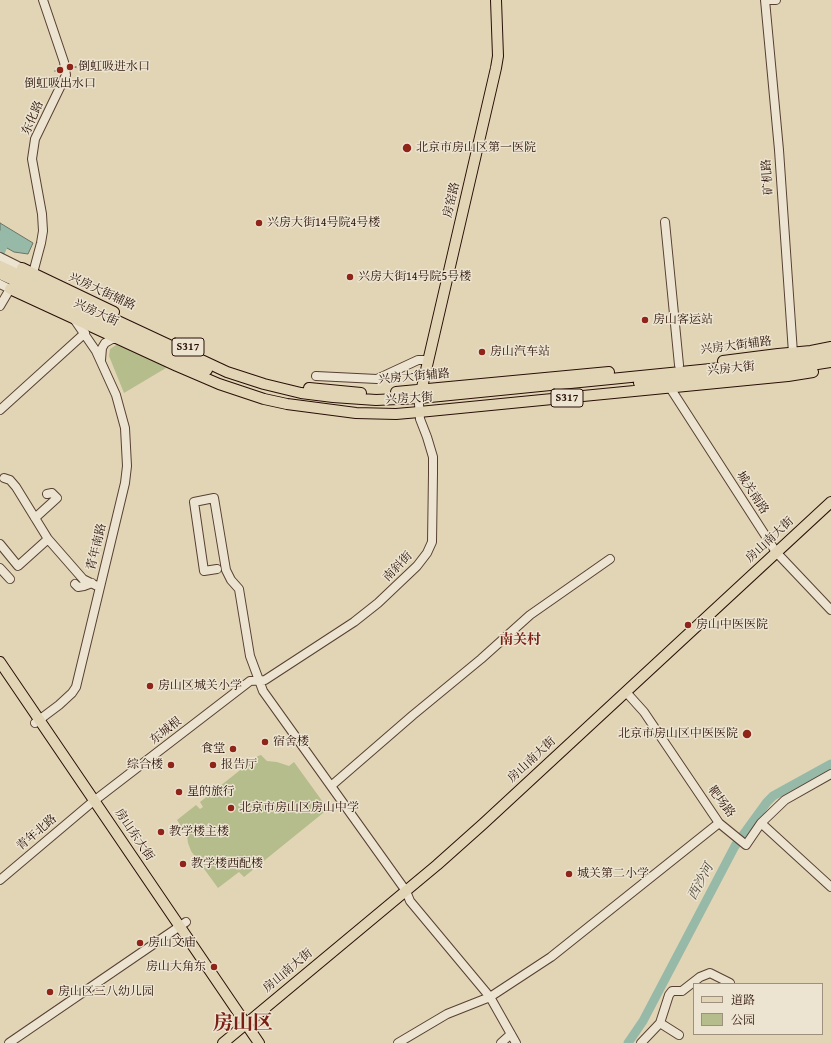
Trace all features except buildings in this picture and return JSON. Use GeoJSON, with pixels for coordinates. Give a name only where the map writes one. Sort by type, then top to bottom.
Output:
{"type":"FeatureCollection","features":[{"type":"Feature","properties":{"kind":"main road","name":"房窑路"},"geometry":{"type":"LineString","coordinates":[[420,401],[428,360],[496,68],[498,56],[496,0]]}},
{"type":"Feature","properties":{"kind":"main road"},"geometry":{"type":"LineString","coordinates":[[0,266],[17,278]]}},
{"type":"Feature","properties":{"kind":"main road"},"geometry":{"type":"LineString","coordinates":[[0,274],[17,278],[33,273]]}},
{"type":"Feature","properties":{"kind":"main road","name":"兴房大街辅路"},"geometry":{"type":"LineString","coordinates":[[33,273],[193,350],[230,366],[265,378],[300,387],[375,394],[420,401],[491,384],[727,361],[831,347]]}},
{"type":"Feature","properties":{"kind":"main road","name":"兴房大街"},"geometry":{"type":"LineString","coordinates":[[17,278],[51,298],[212,373],[261,390],[298,399],[321,402],[376,400],[420,401],[668,385],[788,376],[831,368]]}},
{"type":"Feature","properties":{"kind":"main road","name":"兴房大街"},"geometry":{"type":"LineString","coordinates":[[17,278],[102,314],[227,372],[264,384],[301,393],[351,401]]}},
{"type":"Feature","properties":{"kind":"main road","name":"兴房大街"},"geometry":{"type":"LineString","coordinates":[[17,278],[72,317],[181,368],[219,384],[264,399],[302,407],[365,413],[396,414],[420,401],[501,390],[744,366],[831,355]]}},
{"type":"Feature","properties":{"kind":"main road"},"geometry":{"type":"LineString","coordinates":[[51,298],[72,317]]}},
{"type":"Feature","properties":{"kind":"main road"},"geometry":{"type":"LineString","coordinates":[[93,302],[102,314]]}},
{"type":"Feature","properties":{"kind":"main road"},"geometry":{"type":"LineString","coordinates":[[781,362],[810,351]]}},
{"type":"Feature","properties":{"kind":"main road"},"geometry":{"type":"LineString","coordinates":[[727,361],[744,366]]}},
{"type":"Feature","properties":{"kind":"main road","name":"兴房大街"},"geometry":{"type":"LineString","coordinates":[[668,385],[831,362]]}},
{"type":"Feature","properties":{"kind":"main road"},"geometry":{"type":"LineString","coordinates":[[181,368],[212,373]]}},
{"type":"Feature","properties":{"kind":"main road"},"geometry":{"type":"LineString","coordinates":[[491,384],[501,390]]}},
{"type":"Feature","properties":{"kind":"main road"},"geometry":{"type":"LineString","coordinates":[[364,393],[351,401],[365,413]]}},
{"type":"Feature","properties":{"kind":"main road"},"geometry":{"type":"LineString","coordinates":[[302,407],[321,402]]}},
{"type":"Feature","properties":{"kind":"main road","name":"房山南大街"},"geometry":{"type":"LineString","coordinates":[[223,1043],[483,824],[831,502]]}},
{"type":"Feature","properties":{"kind":"main road","name":"房山东大街"},"geometry":{"type":"LineString","coordinates":[[0,662],[37,722]]}},
{"type":"Feature","properties":{"kind":"main road","name":"房山东大街"},"geometry":{"type":"LineString","coordinates":[[0,672],[181,926],[244,1025]]}},
{"type":"Feature","properties":{"kind":"main road"},"geometry":{"type":"LineString","coordinates":[[244,1025],[253,1043]]}},
{"type":"Feature","properties":{"kind":"main road"},"geometry":{"type":"LineString","coordinates":[[244,1025],[259,1043]]}},
{"type":"Feature","properties":{"kind":"street","name":"东化路"},"geometry":{"type":"LineString","coordinates":[[33,273],[42,243],[43,231],[42,214],[32,159],[35,139],[66,75],[64,62],[43,0]]}},
{"type":"Feature","properties":{"kind":"street"},"geometry":{"type":"LineString","coordinates":[[765,0],[776,0]]}},
{"type":"Feature","properties":{"kind":"street","name":"矿机路"},"geometry":{"type":"LineString","coordinates":[[765,0],[779,150],[793,353]]}},
{"type":"Feature","properties":{"kind":"street"},"geometry":{"type":"LineString","coordinates":[[665,222],[679,365]]}},
{"type":"Feature","properties":{"kind":"street"},"geometry":{"type":"LineString","coordinates":[[0,257],[17,278]]}},
{"type":"Feature","properties":{"kind":"street"},"geometry":{"type":"LineString","coordinates":[[0,284],[17,278]]}},
{"type":"Feature","properties":{"kind":"street"},"geometry":{"type":"LineString","coordinates":[[0,306],[17,278]]}},
{"type":"Feature","properties":{"kind":"street","name":"青年南路"},"geometry":{"type":"LineString","coordinates":[[37,722],[59,705],[76,688],[95,585],[125,483],[127,461],[125,428],[116,395],[101,360],[85,333],[72,317]]}},
{"type":"Feature","properties":{"kind":"street"},"geometry":{"type":"LineString","coordinates":[[0,410],[85,333]]}},
{"type":"Feature","properties":{"kind":"street"},"geometry":{"type":"LineString","coordinates":[[101,360],[102,348],[106,343],[112,339],[123,340]]}},
{"type":"Feature","properties":{"kind":"street"},"geometry":{"type":"LineString","coordinates":[[316,376],[377,379],[418,360],[428,360]]}},
{"type":"Feature","properties":{"kind":"street","name":"城关南路"},"geometry":{"type":"LineString","coordinates":[[668,385],[776,552],[831,610]]}},
{"type":"Feature","properties":{"kind":"street","name":"南斜街"},"geometry":{"type":"LineString","coordinates":[[259,681],[265,680],[354,622],[378,603],[417,566],[427,553],[432,542],[433,457],[420,419],[420,401]]}},
{"type":"Feature","properties":{"kind":"street"},"geometry":{"type":"LineString","coordinates":[[4,478],[10,480],[16,487],[28,504],[48,539],[84,579],[95,585]]}},
{"type":"Feature","properties":{"kind":"street"},"geometry":{"type":"LineString","coordinates":[[35,518],[57,498],[52,493],[47,494]]}},
{"type":"Feature","properties":{"kind":"street"},"geometry":{"type":"LineString","coordinates":[[217,569],[204,571],[194,502],[214,498],[226,570],[231,580],[239,589],[250,656],[263,691],[406,890],[410,901],[490,997],[516,1043]]}},
{"type":"Feature","properties":{"kind":"street"},"geometry":{"type":"LineString","coordinates":[[0,544],[18,566],[48,539]]}},
{"type":"Feature","properties":{"kind":"street"},"geometry":{"type":"LineString","coordinates":[[331,786],[413,715],[481,659],[530,615],[610,559]]}},
{"type":"Feature","properties":{"kind":"street"},"geometry":{"type":"LineString","coordinates":[[0,568],[10,579]]}},
{"type":"Feature","properties":{"kind":"street"},"geometry":{"type":"LineString","coordinates":[[75,584],[78,587],[95,585]]}},
{"type":"Feature","properties":{"kind":"street","name":"东城根"},"geometry":{"type":"LineString","coordinates":[[93,802],[250,681],[259,681]]}},
{"type":"Feature","properties":{"kind":"street","name":"靶场路"},"geometry":{"type":"LineString","coordinates":[[626,692],[644,712],[719,823],[746,845],[761,823],[785,800],[831,774]]}},
{"type":"Feature","properties":{"kind":"street","name":"青年北路"},"geometry":{"type":"LineString","coordinates":[[0,880],[93,802]]}},
{"type":"Feature","properties":{"kind":"street"},"geometry":{"type":"LineString","coordinates":[[398,1043],[447,1014],[490,997],[551,957],[719,823]]}},
{"type":"Feature","properties":{"kind":"street"},"geometry":{"type":"LineString","coordinates":[[761,823],[831,887]]}},
{"type":"Feature","properties":{"kind":"street"},"geometry":{"type":"LineString","coordinates":[[9,1043],[181,926]]}},
{"type":"Feature","properties":{"kind":"street"},"geometry":{"type":"LineString","coordinates":[[642,1043],[660,1023],[669,994],[672,991],[682,991],[700,977],[710,973],[730,983]]}},
{"type":"Feature","properties":{"kind":"street"},"geometry":{"type":"LineString","coordinates":[[660,1023],[679,1035]]}},
{"type":"Feature","properties":{"kind":"street"},"geometry":{"type":"LineString","coordinates":[[500,1043],[511,1034]]}},
{"type":"Feature","properties":{"kind":"green space"},"geometry":{"type":"Polygon","coordinates":[[[119,343],[165,365],[166,368],[124,393],[109,356],[110,349],[119,343]]]}},
{"type":"Feature","properties":{"kind":"green space"},"geometry":{"type":"Polygon","coordinates":[[[261,755],[267,761],[277,762],[289,766],[294,762],[328,809],[244,877],[239,872],[218,888],[191,851],[187,835],[177,820],[196,805],[200,809],[203,807],[200,802],[249,763],[254,767],[256,765],[253,760],[261,755]]]}},
{"type":"Feature","properties":{"kind":"shaded area"},"geometry":{"type":"Polygon","coordinates":[[[0,223],[33,243],[28,254],[14,252],[0,244],[0,223]]]}},
{"type":"Feature","properties":{"kind":"waterway"},"geometry":{"type":"LineString","coordinates":[[68,68],[76,67]]}},
{"type":"Feature","properties":{"kind":"waterway"},"geometry":{"type":"LineString","coordinates":[[55,71],[61,70]]}},
{"type":"Feature","properties":{"kind":"waterway"},"geometry":{"type":"LineString","coordinates":[[0,235],[6,239],[0,253]]}},
{"type":"Feature","properties":{"kind":"waterway","name":"西沙河"},"geometry":{"type":"LineString","coordinates":[[628,1043],[643,1021],[735,846],[767,802],[773,796],[831,764]]}},
{"type":"Feature","properties":{"kind":"place","name":"倒虹吸进水口"},"geometry":{"type":"Point","coordinates":[70,67]}},
{"type":"Feature","properties":{"kind":"place","name":"倒虹吸出水口"},"geometry":{"type":"Point","coordinates":[60,70]}},
{"type":"Feature","properties":{"kind":"place","name":"北京市房山区第一医院"},"geometry":{"type":"Point","coordinates":[407,148]}},
{"type":"Feature","properties":{"kind":"place","name":"兴房大街14号院4号楼"},"geometry":{"type":"Point","coordinates":[259,223]}},
{"type":"Feature","properties":{"kind":"place","name":"兴房大街14号院5号楼"},"geometry":{"type":"Point","coordinates":[350,277]}},
{"type":"Feature","properties":{"kind":"place","name":"房山客运站"},"geometry":{"type":"Point","coordinates":[645,320]}},
{"type":"Feature","properties":{"kind":"place","name":"房山汽车站"},"geometry":{"type":"Point","coordinates":[482,352]}},
{"type":"Feature","properties":{"kind":"place","name":"房山中医医院"},"geometry":{"type":"Point","coordinates":[688,625]}},
{"type":"Feature","properties":{"kind":"place","name":"房山区城关小学"},"geometry":{"type":"Point","coordinates":[150,686]}},
{"type":"Feature","properties":{"kind":"place","name":"北京市房山区中医医院"},"geometry":{"type":"Point","coordinates":[747,734]}},
{"type":"Feature","properties":{"kind":"place","name":"宿舍楼"},"geometry":{"type":"Point","coordinates":[265,742]}},
{"type":"Feature","properties":{"kind":"place","name":"食堂"},"geometry":{"type":"Point","coordinates":[233,749]}},
{"type":"Feature","properties":{"kind":"place","name":"综合楼"},"geometry":{"type":"Point","coordinates":[171,765]}},
{"type":"Feature","properties":{"kind":"place","name":"报告厅"},"geometry":{"type":"Point","coordinates":[213,765]}},
{"type":"Feature","properties":{"kind":"place","name":"星的旅行"},"geometry":{"type":"Point","coordinates":[179,792]}},
{"type":"Feature","properties":{"kind":"place","name":"北京市房山区房山中学"},"geometry":{"type":"Point","coordinates":[231,808]}},
{"type":"Feature","properties":{"kind":"place","name":"教学楼主楼"},"geometry":{"type":"Point","coordinates":[161,832]}},
{"type":"Feature","properties":{"kind":"place","name":"教学楼西配楼"},"geometry":{"type":"Point","coordinates":[183,864]}},
{"type":"Feature","properties":{"kind":"place","name":"城关第二小学"},"geometry":{"type":"Point","coordinates":[569,874]}},
{"type":"Feature","properties":{"kind":"place","name":"房山文庙"},"geometry":{"type":"Point","coordinates":[140,943]}},
{"type":"Feature","properties":{"kind":"place","name":"房山大角东"},"geometry":{"type":"Point","coordinates":[214,967]}},
{"type":"Feature","properties":{"kind":"place","name":"房山区三八幼儿园"},"geometry":{"type":"Point","coordinates":[50,992]}},
{"type":"Feature","properties":{"kind":"district","name":"南关村"},"geometry":{"type":"Point","coordinates":[520,640]}},
{"type":"Feature","properties":{"kind":"district","name":"房山区"},"geometry":{"type":"Point","coordinates":[243,1024]}}]}
